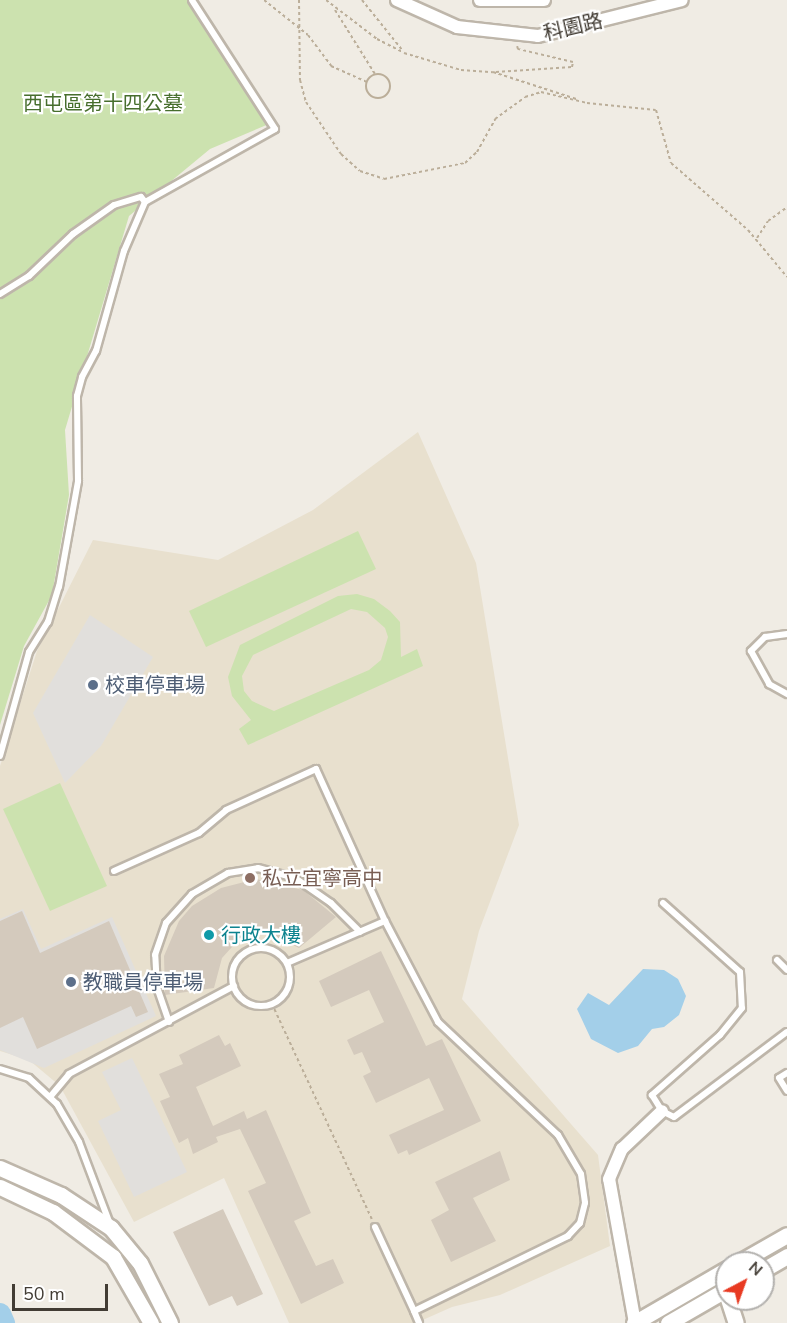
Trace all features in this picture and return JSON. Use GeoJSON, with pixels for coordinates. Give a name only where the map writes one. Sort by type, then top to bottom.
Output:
{"type":"FeatureCollection","features":[{"type":"Feature","properties":{"kind":"street","name":"科園路"},"geometry":{"type":"LineString","coordinates":[[397,0],[457,27],[538,36],[682,0]]}},
{"type":"Feature","properties":{"kind":"street","name":"科園路"},"geometry":{"type":"LineString","coordinates":[[480,0],[544,0]]}},
{"type":"Feature","properties":{"kind":"street"},"geometry":{"type":"LineString","coordinates":[[662,1111],[622,1149],[609,1179],[634,1323],[715,1276]]}},
{"type":"Feature","properties":{"kind":"street"},"geometry":{"type":"LineString","coordinates":[[0,1168],[61,1195],[111,1228],[141,1263],[170,1323]]}},
{"type":"Feature","properties":{"kind":"street"},"geometry":{"type":"LineString","coordinates":[[0,1187],[53,1212],[113,1257],[151,1323]]}},
{"type":"Feature","properties":{"kind":"street"},"geometry":{"type":"LineString","coordinates":[[759,1251],[787,1235]]}},
{"type":"Feature","properties":{"kind":"street"},"geometry":{"type":"LineString","coordinates":[[668,1323],[715,1300]]}},
{"type":"Feature","properties":{"kind":"lane"},"geometry":{"type":"LineString","coordinates":[[0,756],[22,673],[48,622],[59,588],[78,481],[77,396],[82,377],[96,351],[124,250],[145,202],[275,129],[192,0]]}},
{"type":"Feature","properties":{"kind":"lane"},"geometry":{"type":"LineString","coordinates":[[0,294],[29,276],[73,234],[114,205],[141,197],[145,202]]}},
{"type":"Feature","properties":{"kind":"lane"},"geometry":{"type":"LineString","coordinates":[[787,634],[765,637],[751,651],[769,684],[787,694]]}},
{"type":"Feature","properties":{"kind":"lane"},"geometry":{"type":"LineString","coordinates":[[114,871],[199,833],[226,810],[316,769],[385,921],[438,1022],[558,1135],[573,1155],[581,1174],[585,1203],[580,1223],[568,1236],[414,1311]]}},
{"type":"Feature","properties":{"kind":"lane"},"geometry":{"type":"LineString","coordinates":[[169,1022],[157,988],[155,955],[166,923],[192,894],[228,873],[258,868],[295,878],[331,903],[360,932]]}},
{"type":"Feature","properties":{"kind":"lane"},"geometry":{"type":"LineString","coordinates":[[663,903],[740,972],[742,1008],[720,1035],[652,1095],[662,1111],[674,1117],[787,1032]]}},
{"type":"Feature","properties":{"kind":"lane"},"geometry":{"type":"LineString","coordinates":[[287,963],[385,921]]}},
{"type":"Feature","properties":{"kind":"lane"},"geometry":{"type":"LineString","coordinates":[[267,948],[287,963],[289,987],[273,1004],[249,1003],[234,986],[233,969],[250,950],[267,948]]}},
{"type":"Feature","properties":{"kind":"lane"},"geometry":{"type":"LineString","coordinates":[[777,960],[787,970]]}},
{"type":"Feature","properties":{"kind":"lane"},"geometry":{"type":"LineString","coordinates":[[50,1096],[69,1074],[234,986]]}},
{"type":"Feature","properties":{"kind":"lane"},"geometry":{"type":"LineString","coordinates":[[0,1069],[29,1078],[50,1096],[79,1142],[111,1228]]}},
{"type":"Feature","properties":{"kind":"lane"},"geometry":{"type":"LineString","coordinates":[[787,1073],[779,1078],[787,1091]]}},
{"type":"Feature","properties":{"kind":"lane"},"geometry":{"type":"LineString","coordinates":[[375,1227],[419,1323]]}},
{"type":"Feature","properties":{"kind":"path"},"geometry":{"type":"LineString","coordinates":[[264,0],[301,28],[331,66],[367,82],[372,96],[387,94],[388,80],[375,74],[326,0]]}},
{"type":"Feature","properties":{"kind":"path"},"geometry":{"type":"LineString","coordinates":[[299,0],[300,80],[306,102],[341,154],[360,171],[384,179],[465,163],[477,152],[495,119],[525,97],[540,92],[587,103],[656,110],[671,163],[757,238],[787,278]]}},
{"type":"Feature","properties":{"kind":"path"},"geometry":{"type":"LineString","coordinates":[[362,0],[404,53]]}},
{"type":"Feature","properties":{"kind":"path"},"geometry":{"type":"LineString","coordinates":[[334,9],[404,53],[461,70],[494,72],[572,67],[573,62],[518,49],[514,35]]}},
{"type":"Feature","properties":{"kind":"path"},"geometry":{"type":"LineString","coordinates":[[494,72],[587,103]]}},
{"type":"Feature","properties":{"kind":"path"},"geometry":{"type":"LineString","coordinates":[[367,82],[375,74]]}},
{"type":"Feature","properties":{"kind":"path"},"geometry":{"type":"LineString","coordinates":[[757,238],[768,221],[787,207]]}},
{"type":"Feature","properties":{"kind":"path"},"geometry":{"type":"LineString","coordinates":[[273,1004],[375,1227]]}},
{"type":"Feature","properties":{"kind":"shaded area","name":"私立宜寧高中"},"geometry":{"type":"Polygon","coordinates":[[[418,432],[476,563],[519,825],[479,931],[462,999],[598,1155],[610,1246],[500,1295],[452,1307],[416,1323],[289,1323],[224,1178],[134,1222],[60,1086],[29,1060],[0,1051],[0,766],[37,651],[93,540],[218,560],[313,510],[418,432]]]}},
{"type":"Feature","properties":{"kind":"shaded area","name":"校車停車場"},"geometry":{"type":"Polygon","coordinates":[[[90,615],[153,657],[101,746],[65,783],[33,713],[90,615]]]}},
{"type":"Feature","properties":{"kind":"shaded area","name":"教職員停車場"},"geometry":{"type":"Polygon","coordinates":[[[23,909],[41,949],[112,917],[156,1016],[44,1068],[0,1050],[0,919],[23,909]]]}},
{"type":"Feature","properties":{"kind":"shaded area"},"geometry":{"type":"Polygon","coordinates":[[[132,1058],[187,1172],[134,1197],[98,1121],[121,1110],[102,1072],[132,1058]]]}},
{"type":"Feature","properties":{"kind":"green space","name":"西屯區第十四公墓"},"geometry":{"type":"Polygon","coordinates":[[[0,0],[194,0],[276,121],[210,149],[129,216],[65,430],[69,495],[52,595],[24,646],[0,725],[0,0]]]}},
{"type":"Feature","properties":{"kind":"green space"},"geometry":{"type":"Polygon","coordinates":[[[358,531],[376,569],[206,647],[189,611],[358,531]]]}},
{"type":"Feature","properties":{"kind":"green space"},"geometry":{"type":"Polygon","coordinates":[[[357,594],[374,599],[390,611],[400,622],[401,657],[417,649],[423,666],[248,745],[239,729],[251,720],[232,696],[228,677],[240,645],[338,596],[357,594]],[[351,609],[253,655],[242,676],[244,691],[252,701],[274,711],[369,670],[381,660],[388,637],[385,628],[367,612],[351,609]]]}},
{"type":"Feature","properties":{"kind":"green space"},"geometry":{"type":"Polygon","coordinates":[[[60,783],[107,886],[50,911],[3,809],[60,783]]]}},
{"type":"Feature","properties":{"kind":"water"},"geometry":{"type":"Polygon","coordinates":[[[643,969],[664,970],[678,979],[686,996],[679,1015],[664,1027],[652,1029],[638,1046],[618,1053],[591,1039],[577,1009],[588,993],[609,1005],[643,969]]]}},
{"type":"Feature","properties":{"kind":"building","name":"行政大樓"},"geometry":{"type":"Polygon","coordinates":[[[256,879],[303,890],[336,917],[299,948],[268,933],[241,937],[222,958],[214,988],[165,995],[164,956],[179,921],[192,906],[221,888],[256,879]]]}},
{"type":"Feature","properties":{"kind":"building","name":"教職員停車場"},"geometry":{"type":"Polygon","coordinates":[[[22,911],[40,953],[109,921],[148,1012],[136,1017],[131,1006],[37,1049],[23,1017],[0,1028],[0,921],[22,911]]]}},
{"type":"Feature","properties":{"kind":"building"},"geometry":{"type":"Polygon","coordinates":[[[381,951],[426,1046],[442,1039],[481,1121],[409,1155],[407,1150],[398,1154],[389,1135],[444,1110],[429,1078],[376,1103],[363,1076],[371,1072],[362,1052],[354,1055],[347,1040],[384,1022],[369,990],[331,1007],[319,981],[381,951]]]}},
{"type":"Feature","properties":{"kind":"building"},"geometry":{"type":"Polygon","coordinates":[[[219,1035],[225,1046],[230,1043],[241,1066],[196,1087],[213,1126],[244,1111],[247,1119],[266,1110],[311,1213],[294,1221],[316,1266],[333,1259],[344,1283],[301,1304],[248,1191],[266,1183],[240,1129],[216,1137],[218,1142],[193,1154],[188,1138],[179,1143],[160,1101],[170,1097],[159,1074],[183,1064],[179,1055],[219,1035]]]}},
{"type":"Feature","properties":{"kind":"building"},"geometry":{"type":"Polygon","coordinates":[[[500,1151],[510,1180],[473,1198],[496,1241],[451,1262],[431,1220],[449,1210],[435,1182],[500,1151]]]}},
{"type":"Feature","properties":{"kind":"building"},"geometry":{"type":"Polygon","coordinates":[[[223,1209],[263,1294],[237,1306],[232,1296],[209,1306],[173,1232],[223,1209]]]}},
{"type":"Feature","properties":{"kind":"waterway"},"geometry":{"type":"LineString","coordinates":[[0,1314],[4,1323]]}},
{"type":"Feature","properties":{"kind":"place","name":"校車停車場"},"geometry":{"type":"Point","coordinates":[93,685]}},
{"type":"Feature","properties":{"kind":"place","name":"私立宜寧高中"},"geometry":{"type":"Point","coordinates":[250,878]}},
{"type":"Feature","properties":{"kind":"place","name":"行政大樓"},"geometry":{"type":"Point","coordinates":[209,935]}},
{"type":"Feature","properties":{"kind":"place","name":"教職員停車場"},"geometry":{"type":"Point","coordinates":[71,982]}}]}
